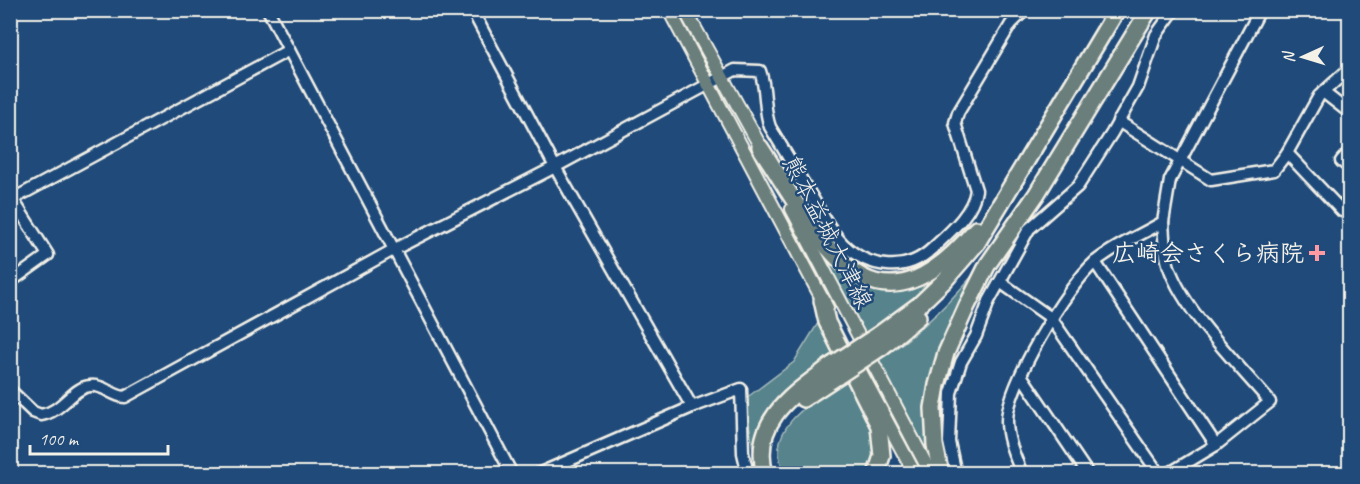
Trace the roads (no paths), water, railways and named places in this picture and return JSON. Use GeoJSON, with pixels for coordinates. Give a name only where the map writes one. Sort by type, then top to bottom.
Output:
{"type":"FeatureCollection","features":[{"type":"Feature","properties":{"kind":"highway"},"geometry":{"type":"LineString","coordinates":[[1101,37],[1112,10]]}},
{"type":"Feature","properties":{"kind":"highway"},"geometry":{"type":"LineString","coordinates":[[880,341],[945,280],[977,243],[1016,182],[1117,10]]}},
{"type":"Feature","properties":{"kind":"highway"},"geometry":{"type":"LineString","coordinates":[[1124,48],[1139,10]]}},
{"type":"Feature","properties":{"kind":"highway"},"geometry":{"type":"LineString","coordinates":[[941,474],[935,444],[933,408],[946,353],[988,264],[1083,121],[1124,48],[1149,10]]}},
{"type":"Feature","properties":{"kind":"highway"},"geometry":{"type":"LineString","coordinates":[[760,147],[818,233],[849,271],[870,282],[889,285],[908,283],[945,261],[964,243],[1016,182]]}},
{"type":"Feature","properties":{"kind":"highway"},"geometry":{"type":"LineString","coordinates":[[765,474],[762,444],[765,430],[773,414],[792,394],[835,370],[936,302],[1036,195]]}},
{"type":"Feature","properties":{"kind":"highway"},"geometry":{"type":"LineString","coordinates":[[822,300],[827,322],[879,426],[882,456],[876,474]]}},
{"type":"Feature","properties":{"kind":"highway"},"geometry":{"type":"LineString","coordinates":[[775,474],[772,468],[771,445],[777,423],[835,370]]}},
{"type":"Feature","properties":{"kind":"main road","name":"熊本益城大津線"},"geometry":{"type":"LineString","coordinates":[[669,10],[915,474]]}},
{"type":"Feature","properties":{"kind":"main road","name":"熊本益城大津線"},"geometry":{"type":"LineString","coordinates":[[685,10],[760,147],[931,474]]}},
{"type":"Feature","properties":{"kind":"street"},"geometry":{"type":"LineString","coordinates":[[268,10],[512,474]]}},
{"type":"Feature","properties":{"kind":"street"},"geometry":{"type":"LineString","coordinates":[[472,10],[555,167],[692,407]]}},
{"type":"Feature","properties":{"kind":"street"},"geometry":{"type":"LineString","coordinates":[[10,390],[33,412],[41,415],[56,411],[86,386],[98,385],[115,396],[125,397],[395,249],[555,167],[735,70],[760,71],[765,84],[764,110],[770,127],[836,237],[844,246],[869,260],[885,266],[900,267],[930,251],[955,227],[975,200],[976,190],[955,123],[958,113],[1011,24],[1024,10]]}},
{"type":"Feature","properties":{"kind":"street"},"geometry":{"type":"LineString","coordinates":[[956,474],[949,442],[951,393],[961,362],[976,336],[989,301],[1016,248],[1029,229],[1078,186],[1138,87],[1156,34],[1174,10]]}},
{"type":"Feature","properties":{"kind":"street"},"geometry":{"type":"LineString","coordinates":[[1168,474],[1216,445],[1270,402],[1203,323],[1178,287],[1167,260],[1163,222],[1170,180],[1260,10]]}},
{"type":"Feature","properties":{"kind":"street"},"geometry":{"type":"LineString","coordinates":[[10,282],[48,255],[12,197],[289,50]]}},
{"type":"Feature","properties":{"kind":"street"},"geometry":{"type":"LineString","coordinates":[[1118,121],[1211,180],[1274,170],[1287,153],[1323,92],[1350,68]]}},
{"type":"Feature","properties":{"kind":"street"},"geometry":{"type":"LineString","coordinates":[[1323,92],[1350,113]]}},
{"type":"Feature","properties":{"kind":"street"},"geometry":{"type":"LineString","coordinates":[[1350,151],[1341,161],[1350,168]]}},
{"type":"Feature","properties":{"kind":"street"},"geometry":{"type":"LineString","coordinates":[[1287,153],[1342,211]]}},
{"type":"Feature","properties":{"kind":"street"},"geometry":{"type":"LineString","coordinates":[[1022,474],[1009,444],[1007,420],[1011,397],[1051,318],[1095,262],[1163,222]]}},
{"type":"Feature","properties":{"kind":"street"},"geometry":{"type":"LineString","coordinates":[[1095,262],[1216,445]]}},
{"type":"Feature","properties":{"kind":"street"},"geometry":{"type":"LineString","coordinates":[[1000,282],[1051,318],[1159,474]]}},
{"type":"Feature","properties":{"kind":"street"},"geometry":{"type":"LineString","coordinates":[[1021,375],[1088,474]]}},
{"type":"Feature","properties":{"kind":"street"},"geometry":{"type":"LineString","coordinates":[[538,474],[562,469],[692,407],[741,389],[743,453],[748,474]]}},
{"type":"Feature","properties":{"kind":"place","name":"広崎会さくら病院"},"geometry":{"type":"Point","coordinates":[1317,253]}}]}
